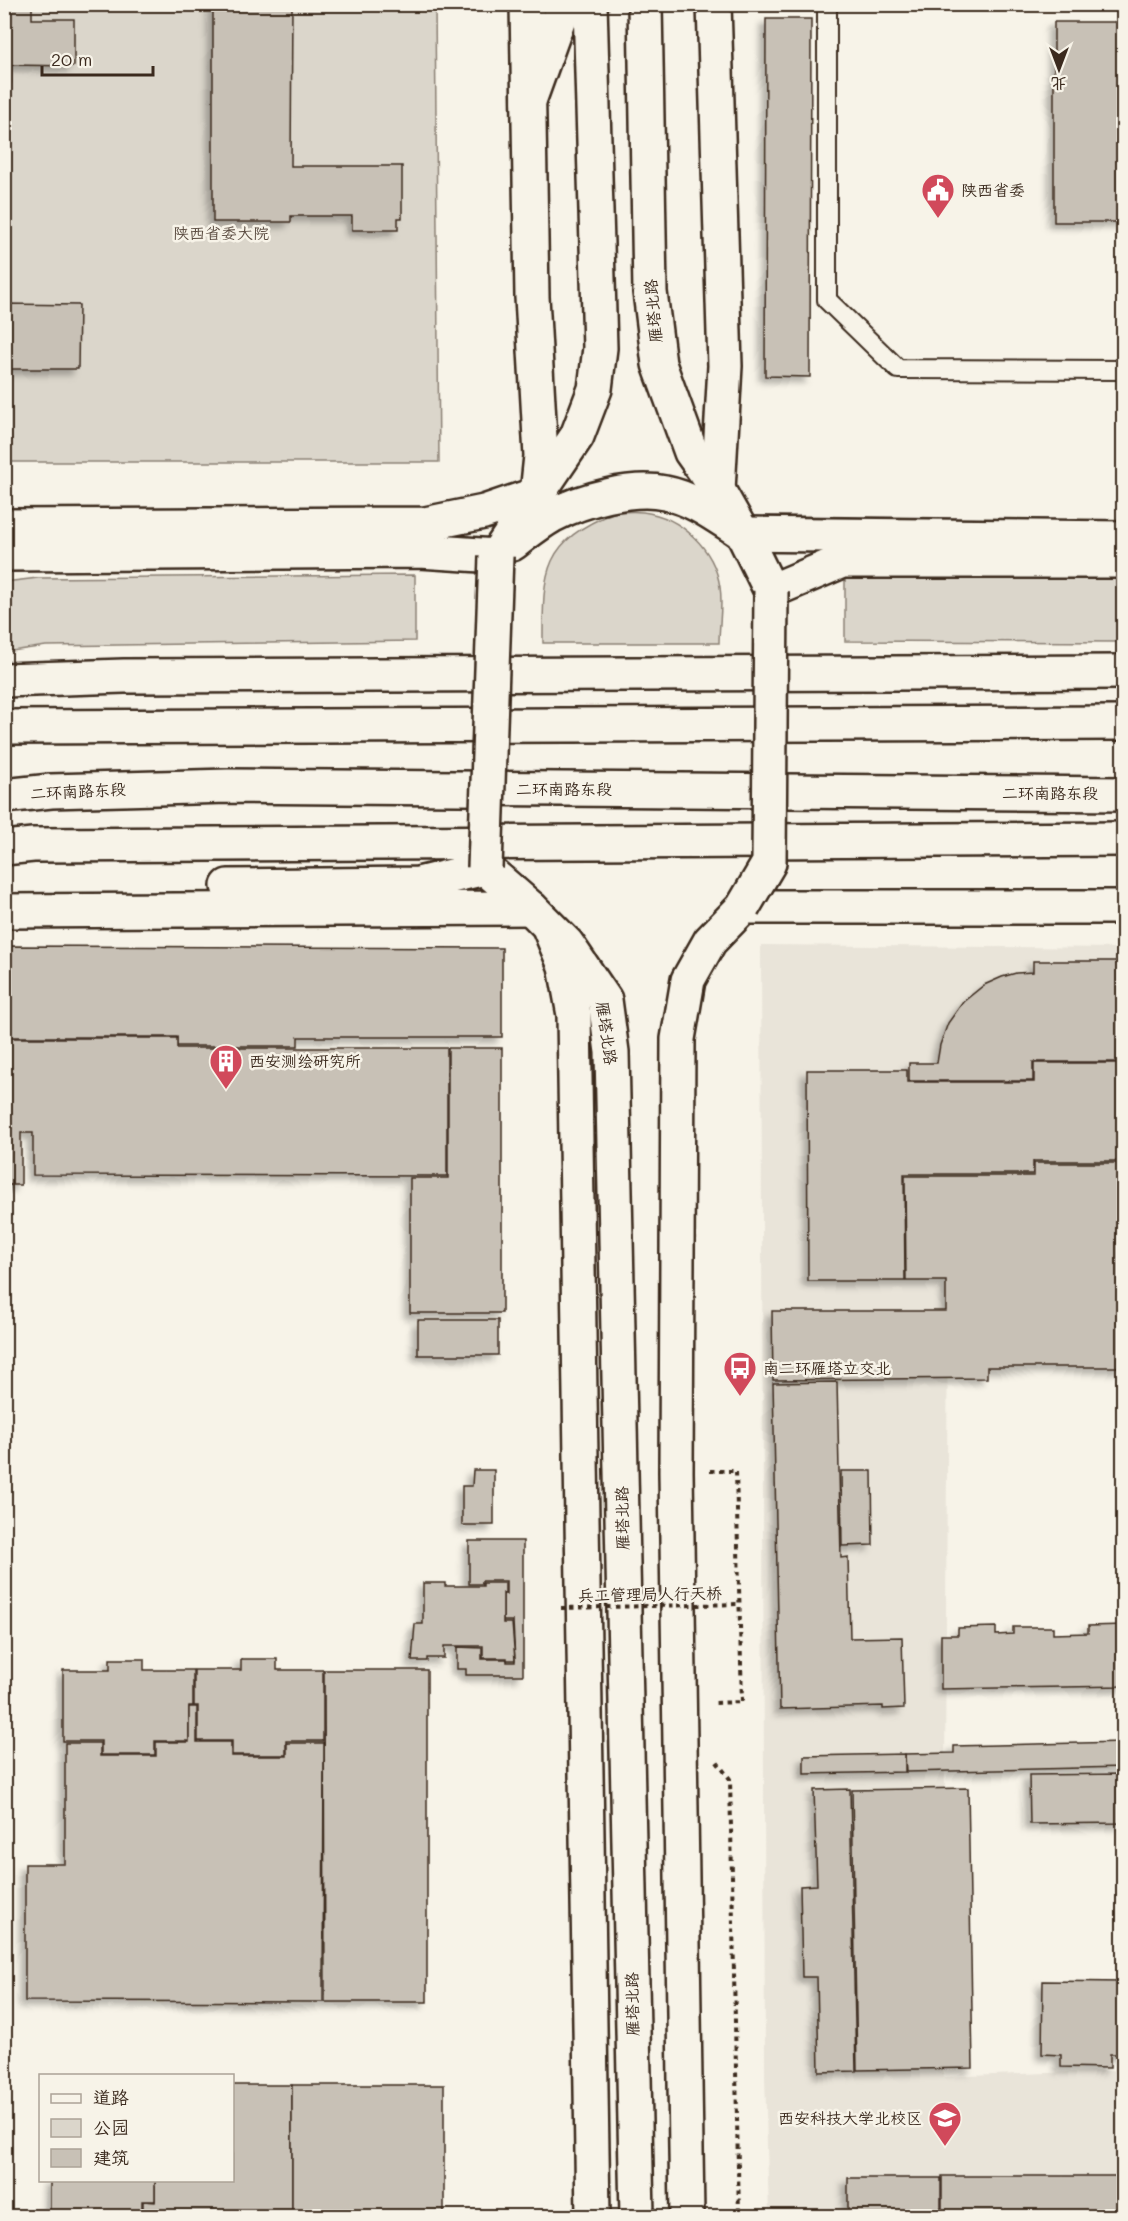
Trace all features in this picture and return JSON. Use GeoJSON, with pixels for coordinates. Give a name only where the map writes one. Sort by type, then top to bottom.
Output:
{"type":"FeatureCollection","features":[{"type":"Feature","properties":{"kind":"main road"},"geometry":{"type":"LineString","coordinates":[[527,4],[532,308],[541,456],[537,494]]}},
{"type":"Feature","properties":{"kind":"main road"},"geometry":{"type":"LineString","coordinates":[[528,101],[564,4]]}},
{"type":"Feature","properties":{"kind":"main road"},"geometry":{"type":"LineString","coordinates":[[4,887],[418,884],[485,868],[496,556],[537,494],[566,456],[577,436],[595,389],[600,348],[590,4]]}},
{"type":"Feature","properties":{"kind":"main road","name":"雁塔北路"},"geometry":{"type":"LineString","coordinates":[[645,4],[650,292],[658,364],[691,452],[718,490],[771,591]]}},
{"type":"Feature","properties":{"kind":"main road"},"geometry":{"type":"LineString","coordinates":[[714,4],[725,366],[718,490]]}},
{"type":"Feature","properties":{"kind":"main road"},"geometry":{"type":"LineString","coordinates":[[4,554],[420,551],[496,556],[553,515],[591,501],[635,491],[664,493],[693,502],[743,534],[1124,537]]}},
{"type":"Feature","properties":{"kind":"main road"},"geometry":{"type":"LineString","coordinates":[[4,526],[425,524],[484,512],[537,494]]}},
{"type":"Feature","properties":{"kind":"main road"},"geometry":{"type":"LineString","coordinates":[[687,2217],[676,1472],[678,1039],[688,980],[710,940],[743,907],[769,863],[771,591],[842,561],[1124,561]]}},
{"type":"Feature","properties":{"kind":"main road"},"geometry":{"type":"LineString","coordinates":[[4,680],[136,676],[1124,672]]}},
{"type":"Feature","properties":{"kind":"main road"},"geometry":{"type":"LineString","coordinates":[[4,727],[1124,723]]}},
{"type":"Feature","properties":{"kind":"main road","name":"二环南路东段"},"geometry":{"type":"LineString","coordinates":[[4,796],[51,791],[228,786],[1124,794]]}},
{"type":"Feature","properties":{"kind":"main road"},"geometry":{"type":"LineString","coordinates":[[4,848],[33,844],[1124,839]]}},
{"type":"Feature","properties":{"kind":"main road","name":"雁塔北路"},"geometry":{"type":"LineString","coordinates":[[485,868],[567,944],[605,1000],[612,1052],[637,2217]]}},
{"type":"Feature","properties":{"kind":"main road"},"geometry":{"type":"LineString","coordinates":[[743,907],[1124,907]]}},
{"type":"Feature","properties":{"kind":"main road"},"geometry":{"type":"LineString","coordinates":[[4,911],[539,916],[565,966],[574,1015],[594,2217]]}},
{"type":"Feature","properties":{"kind":"lane"},"geometry":{"type":"LineString","coordinates":[[827,4],[827,300],[898,369],[1124,370]]}},
{"type":"Feature","properties":{"kind":"path"},"geometry":{"type":"LineString","coordinates":[[736,1471],[742,1702]]}},
{"type":"Feature","properties":{"kind":"path","name":"兵工管理局人行天桥"},"geometry":{"type":"LineString","coordinates":[[561,1608],[740,1604]]}},
{"type":"Feature","properties":{"kind":"path"},"geometry":{"type":"LineString","coordinates":[[716,1760],[730,1779],[739,2217]]}},
{"type":"Feature","properties":{"kind":"shaded area"},"geometry":{"type":"Polygon","coordinates":[[[761,945],[1123,948],[1123,1317],[948,1316],[943,2077],[1123,2070],[1123,2216],[769,2216],[765,2076],[761,945]]]}},
{"type":"Feature","properties":{"kind":"green space","name":"陕西省委大院"},"geometry":{"type":"Polygon","coordinates":[[[4,5],[435,5],[439,462],[5,462],[4,5]]]}},
{"type":"Feature","properties":{"kind":"green space"},"geometry":{"type":"Polygon","coordinates":[[[615,512],[643,512],[670,520],[694,537],[703,547],[717,573],[720,587],[719,643],[543,643],[544,596],[552,562],[560,548],[573,535],[591,523],[615,512]]]}},
{"type":"Feature","properties":{"kind":"green space"},"geometry":{"type":"Polygon","coordinates":[[[415,575],[415,641],[46,646],[5,652],[5,582],[38,578],[415,575]]]}},
{"type":"Feature","properties":{"kind":"green space"},"geometry":{"type":"Polygon","coordinates":[[[845,575],[1123,575],[1123,642],[845,641],[845,575]]]}},
{"type":"Feature","properties":{"kind":"building"},"geometry":{"type":"Polygon","coordinates":[[[4,4],[32,4],[32,19],[74,19],[74,66],[11,65],[11,83],[4,83],[4,4]]]}},
{"type":"Feature","properties":{"kind":"building"},"geometry":{"type":"Polygon","coordinates":[[[213,4],[292,4],[291,166],[402,166],[402,218],[398,218],[398,230],[352,230],[352,216],[291,216],[291,222],[213,222],[213,4]]]}},
{"type":"Feature","properties":{"kind":"building"},"geometry":{"type":"Polygon","coordinates":[[[766,19],[811,19],[810,377],[765,376],[766,19]]]}},
{"type":"Feature","properties":{"kind":"building"},"geometry":{"type":"Polygon","coordinates":[[[1054,22],[1124,22],[1124,222],[1054,222],[1054,22]]]}},
{"type":"Feature","properties":{"kind":"building"},"geometry":{"type":"Polygon","coordinates":[[[4,304],[79,305],[78,369],[4,369],[4,304]]]}},
{"type":"Feature","properties":{"kind":"building"},"geometry":{"type":"Polygon","coordinates":[[[4,946],[502,948],[502,1037],[298,1037],[298,1046],[177,1046],[177,1037],[4,1037],[4,946]]]}},
{"type":"Feature","properties":{"kind":"building"},"geometry":{"type":"Polygon","coordinates":[[[1033,961],[1124,961],[1124,1062],[1033,1062],[1033,1081],[909,1081],[909,1063],[937,1063],[940,1045],[948,1023],[963,1002],[984,985],[1002,977],[1033,972],[1033,961]]]}},
{"type":"Feature","properties":{"kind":"building","name":"西安测绘研究所"},"geometry":{"type":"Polygon","coordinates":[[[4,1038],[177,1038],[177,1048],[447,1048],[447,1176],[33,1175],[33,1133],[21,1133],[21,1185],[4,1185],[4,1038]]]}},
{"type":"Feature","properties":{"kind":"building"},"geometry":{"type":"Polygon","coordinates":[[[448,1048],[502,1048],[502,1313],[410,1313],[410,1178],[448,1178],[448,1048]]]}},
{"type":"Feature","properties":{"kind":"building"},"geometry":{"type":"Polygon","coordinates":[[[1034,1063],[1124,1063],[1124,1161],[1033,1161],[1033,1174],[904,1174],[905,1281],[808,1281],[807,1070],[907,1070],[907,1082],[1034,1082],[1034,1063]]]}},
{"type":"Feature","properties":{"kind":"building"},"geometry":{"type":"Polygon","coordinates":[[[1034,1163],[1124,1163],[1124,1367],[987,1367],[987,1378],[773,1380],[772,1311],[946,1311],[946,1281],[906,1281],[905,1176],[1034,1176],[1034,1163]]]}},
{"type":"Feature","properties":{"kind":"building"},"geometry":{"type":"Polygon","coordinates":[[[418,1320],[498,1320],[498,1355],[418,1355],[418,1320]]]}},
{"type":"Feature","properties":{"kind":"building"},"geometry":{"type":"Polygon","coordinates":[[[837,1382],[841,1558],[848,1557],[850,1638],[902,1637],[904,1708],[883,1709],[883,1706],[780,1709],[773,1383],[837,1382]]]}},
{"type":"Feature","properties":{"kind":"building"},"geometry":{"type":"Polygon","coordinates":[[[473,1470],[494,1470],[494,1525],[462,1525],[462,1486],[472,1486],[473,1470]]]}},
{"type":"Feature","properties":{"kind":"building"},"geometry":{"type":"Polygon","coordinates":[[[841,1471],[872,1471],[873,1545],[842,1546],[841,1471]]]}},
{"type":"Feature","properties":{"kind":"building"},"geometry":{"type":"Polygon","coordinates":[[[469,1541],[523,1541],[523,1675],[466,1675],[466,1669],[457,1669],[457,1647],[482,1648],[482,1659],[507,1659],[507,1662],[515,1662],[513,1621],[503,1621],[503,1594],[506,1594],[506,1581],[482,1581],[482,1584],[469,1584],[469,1541]]]}},
{"type":"Feature","properties":{"kind":"building"},"geometry":{"type":"Polygon","coordinates":[[[423,1583],[445,1583],[445,1586],[483,1586],[483,1583],[505,1583],[503,1623],[512,1623],[515,1660],[483,1658],[483,1646],[444,1646],[444,1658],[412,1661],[415,1624],[423,1624],[423,1583]]]}},
{"type":"Feature","properties":{"kind":"building"},"geometry":{"type":"Polygon","coordinates":[[[1124,1625],[1124,1686],[941,1689],[941,1635],[958,1635],[958,1628],[996,1627],[996,1635],[1013,1634],[1013,1627],[1053,1627],[1053,1634],[1088,1633],[1088,1626],[1124,1625]]]}},
{"type":"Feature","properties":{"kind":"building"},"geometry":{"type":"Polygon","coordinates":[[[110,1659],[144,1659],[144,1670],[193,1670],[193,1706],[189,1706],[189,1741],[155,1741],[155,1755],[101,1755],[101,1741],[63,1741],[63,1670],[110,1670],[110,1659]]]}},
{"type":"Feature","properties":{"kind":"building"},"geometry":{"type":"Polygon","coordinates":[[[241,1659],[277,1659],[277,1670],[323,1670],[323,1741],[286,1741],[286,1755],[232,1755],[232,1741],[198,1741],[198,1706],[194,1706],[194,1670],[241,1670],[241,1659]]]}},
{"type":"Feature","properties":{"kind":"building"},"geometry":{"type":"Polygon","coordinates":[[[324,1670],[427,1670],[427,2002],[325,2002],[324,1670]]]}},
{"type":"Feature","properties":{"kind":"building"},"geometry":{"type":"Polygon","coordinates":[[[189,1707],[197,1707],[197,1742],[231,1742],[231,1756],[287,1756],[287,1743],[324,1743],[323,2002],[25,2001],[25,1864],[65,1864],[65,1743],[100,1743],[100,1756],[156,1756],[156,1742],[189,1742],[189,1707]]]}},
{"type":"Feature","properties":{"kind":"building"},"geometry":{"type":"Polygon","coordinates":[[[1124,1742],[1124,1767],[906,1772],[905,1754],[954,1753],[954,1746],[1124,1742]]]}},
{"type":"Feature","properties":{"kind":"building"},"geometry":{"type":"Polygon","coordinates":[[[905,1754],[905,1772],[804,1774],[804,1756],[905,1754]]]}},
{"type":"Feature","properties":{"kind":"building"},"geometry":{"type":"Polygon","coordinates":[[[1124,1774],[1124,1823],[1030,1824],[1029,1775],[1124,1774]]]}},
{"type":"Feature","properties":{"kind":"building"},"geometry":{"type":"Polygon","coordinates":[[[968,1788],[973,2068],[857,2070],[852,1790],[968,1788]]]}},
{"type":"Feature","properties":{"kind":"building"},"geometry":{"type":"Polygon","coordinates":[[[850,1789],[856,2071],[819,2072],[817,1977],[802,1977],[800,1886],[817,1885],[814,1790],[850,1789]]]}},
{"type":"Feature","properties":{"kind":"building"},"geometry":{"type":"Polygon","coordinates":[[[1043,1981],[1124,1982],[1124,2054],[1110,2054],[1110,2068],[1061,2067],[1061,2055],[1042,2054],[1043,1981]]]}},
{"type":"Feature","properties":{"kind":"building"},"geometry":{"type":"Polygon","coordinates":[[[234,2085],[292,2085],[292,2216],[156,2216],[156,2213],[143,2213],[143,2201],[155,2202],[155,2182],[234,2182],[234,2085]]]}},
{"type":"Feature","properties":{"kind":"building"},"geometry":{"type":"Polygon","coordinates":[[[292,2085],[444,2085],[444,2216],[292,2216],[292,2085]]]}},
{"type":"Feature","properties":{"kind":"building"},"geometry":{"type":"Polygon","coordinates":[[[942,2176],[1124,2176],[1124,2216],[942,2216],[942,2176]]]}},
{"type":"Feature","properties":{"kind":"building"},"geometry":{"type":"Polygon","coordinates":[[[848,2178],[941,2178],[941,2216],[848,2216],[848,2178]]]}},
{"type":"Feature","properties":{"kind":"building"},"geometry":{"type":"Polygon","coordinates":[[[50,2182],[155,2182],[155,2201],[142,2201],[142,2213],[155,2213],[155,2216],[50,2216],[50,2182]]]}},
{"type":"Feature","properties":{"kind":"place","name":"陕西省委"},"geometry":{"type":"Point","coordinates":[938,219]}},
{"type":"Feature","properties":{"kind":"place","name":"西安测绘研究所"},"geometry":{"type":"Point","coordinates":[226,1090]}},
{"type":"Feature","properties":{"kind":"place","name":"南二环雁塔立交北"},"geometry":{"type":"Point","coordinates":[740,1397]}},
{"type":"Feature","properties":{"kind":"place","name":"西安科技大学北校区"},"geometry":{"type":"Point","coordinates":[945,2147]}}]}
